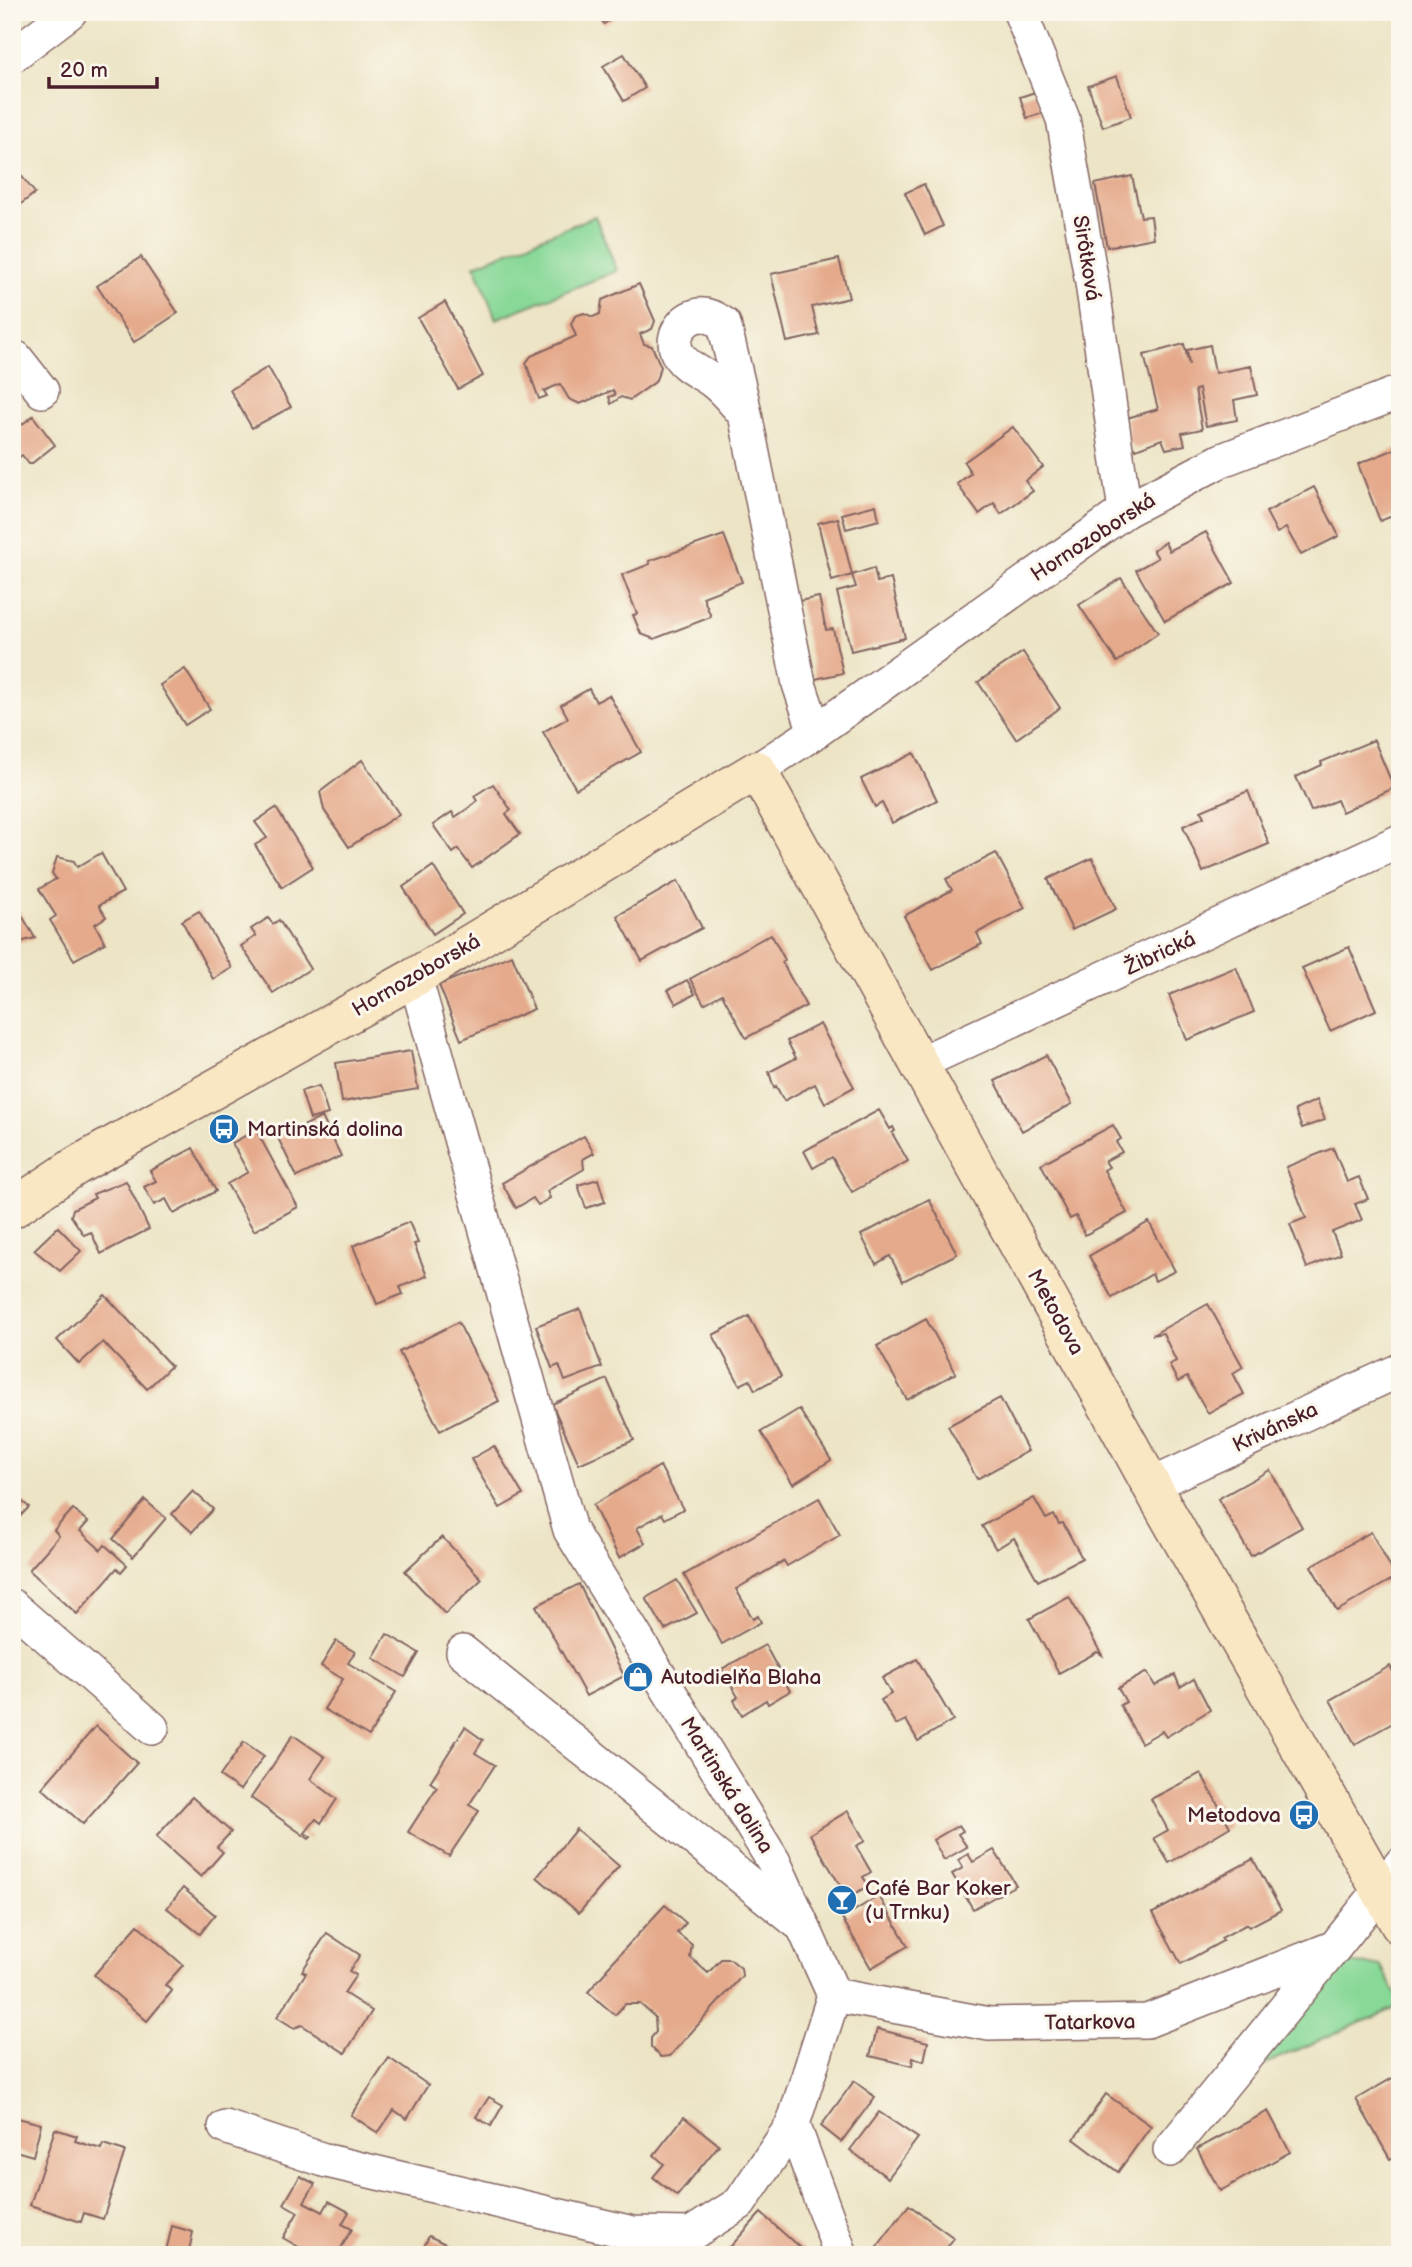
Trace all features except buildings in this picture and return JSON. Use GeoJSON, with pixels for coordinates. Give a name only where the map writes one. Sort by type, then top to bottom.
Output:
{"type":"FeatureCollection","features":[{"type":"Feature","properties":{"kind":"street"},"geometry":{"type":"LineString","coordinates":[[12,56],[69,12]]}},
{"type":"Feature","properties":{"kind":"street","name":"Sirôtková"},"geometry":{"type":"LineString","coordinates":[[1020,12],[1063,119],[1092,283],[1125,511]]}},
{"type":"Feature","properties":{"kind":"street"},"geometry":{"type":"LineString","coordinates":[[14,357],[42,391]]}},
{"type":"Feature","properties":{"kind":"street","name":"Hornozoborská"},"geometry":{"type":"LineString","coordinates":[[12,1209],[76,1166],[415,977],[757,770],[815,732],[1125,511],[1222,460],[1400,392]]}},
{"type":"Feature","properties":{"kind":"street"},"geometry":{"type":"LineString","coordinates":[[745,415],[799,684],[815,732]]}},
{"type":"Feature","properties":{"kind":"street","name":"Metodova"},"geometry":{"type":"LineString","coordinates":[[757,770],[1151,1485],[1390,1877],[1400,1925]]}},
{"type":"Feature","properties":{"kind":"street","name":"Žibrická"},"geometry":{"type":"LineString","coordinates":[[920,1063],[1400,841]]}},
{"type":"Feature","properties":{"kind":"street","name":"Martinská dolina"},"geometry":{"type":"LineString","coordinates":[[415,977],[570,1530],[774,1862],[834,1995]]}},
{"type":"Feature","properties":{"kind":"street","name":"Krivánska"},"geometry":{"type":"LineString","coordinates":[[1151,1485],[1400,1370]]}},
{"type":"Feature","properties":{"kind":"street"},"geometry":{"type":"LineString","coordinates":[[12,1606],[152,1728]]}},
{"type":"Feature","properties":{"kind":"street","name":"Martinská dolina"},"geometry":{"type":"LineString","coordinates":[[463,1652],[802,1926]]}},
{"type":"Feature","properties":{"kind":"street"},"geometry":{"type":"LineString","coordinates":[[1170,2150],[1390,1877]]}},
{"type":"Feature","properties":{"kind":"street","name":"Tatarkova"},"geometry":{"type":"LineString","coordinates":[[834,1995],[989,2024],[1147,2021],[1335,1947]]}},
{"type":"Feature","properties":{"kind":"street"},"geometry":{"type":"LineString","coordinates":[[225,2127],[327,2161],[634,2233],[691,2234],[740,2203],[793,2124],[834,1995]]}},
{"type":"Feature","properties":{"kind":"street"},"geometry":{"type":"LineString","coordinates":[[793,2124],[841,2255]]}},
{"type":"Feature","properties":{"kind":"green space"},"geometry":{"type":"Polygon","coordinates":[[[595,216],[617,271],[496,319],[475,265],[595,216]]]}},
{"type":"Feature","properties":{"kind":"green space"},"geometry":{"type":"Polygon","coordinates":[[[1339,1963],[1381,1966],[1400,2001],[1400,2006],[1246,2072],[1339,1963]]]}},
{"type":"Feature","properties":{"kind":"place","name":"Martinská dolina"},"geometry":{"type":"Point","coordinates":[224,1129]}},
{"type":"Feature","properties":{"kind":"place","name":"Autodielňa Blaha"},"geometry":{"type":"Point","coordinates":[638,1677]}},
{"type":"Feature","properties":{"kind":"place","name":"Metodova"},"geometry":{"type":"Point","coordinates":[1304,1815]}},
{"type":"Feature","properties":{"kind":"place","name":"Café Bar Koker (u Trnku)"},"geometry":{"type":"Point","coordinates":[842,1900]}}]}
